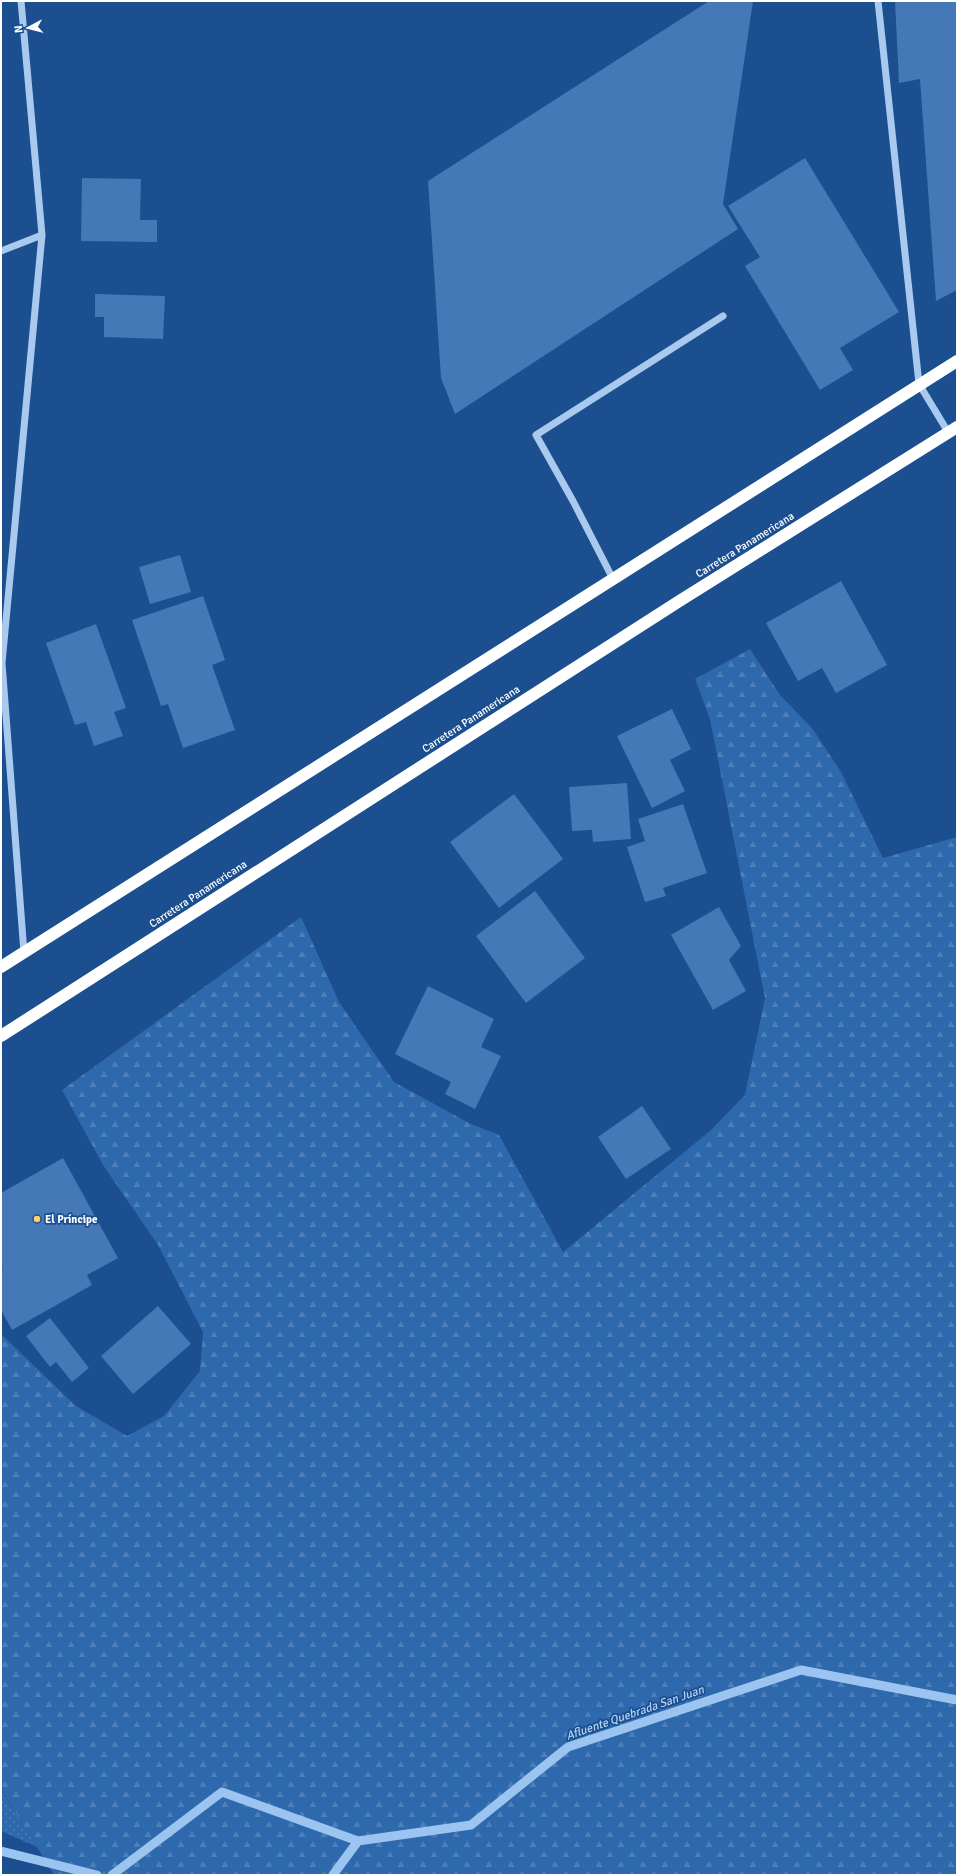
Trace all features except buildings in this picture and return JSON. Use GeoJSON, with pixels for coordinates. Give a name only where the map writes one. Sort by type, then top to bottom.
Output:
{"type":"FeatureCollection","features":[{"type":"Feature","properties":{"kind":"highway"},"geometry":{"type":"LineString","coordinates":[[1,967],[957,361]]}},
{"type":"Feature","properties":{"kind":"highway","name":"Carretera Panamericana"},"geometry":{"type":"LineString","coordinates":[[1,1036],[674,605],[953,429]]}},
{"type":"Feature","properties":{"kind":"street"},"geometry":{"type":"LineString","coordinates":[[21,1],[42,235],[2,663],[24,953]]}},
{"type":"Feature","properties":{"kind":"street"},"geometry":{"type":"LineString","coordinates":[[878,1],[919,384],[953,429]]}},
{"type":"Feature","properties":{"kind":"street"},"geometry":{"type":"LineString","coordinates":[[1,252],[42,235]]}},
{"type":"Feature","properties":{"kind":"street"},"geometry":{"type":"LineString","coordinates":[[613,579],[573,500],[536,435],[723,316]]}},
{"type":"Feature","properties":{"kind":"green space"},"geometry":{"type":"Polygon","coordinates":[[[750,649],[780,695],[812,728],[841,772],[883,858],[957,837],[957,1875],[54,1875],[1,1789],[1,1334],[76,1406],[127,1436],[164,1416],[200,1371],[203,1332],[158,1245],[103,1165],[62,1090],[301,917],[339,1002],[394,1082],[469,1123],[499,1135],[563,1252],[710,1131],[745,1095],[765,998],[710,719],[695,679],[750,649]]]}},
{"type":"Feature","properties":{"kind":"green space"},"geometry":{"type":"Polygon","coordinates":[[[1,1790],[37,1847],[1,1831],[1,1790]]]}},
{"type":"Feature","properties":{"kind":"waterway","name":"Afluente Quebrada San Juan"},"geometry":{"type":"LineString","coordinates":[[112,1875],[222,1792],[358,1841],[471,1825],[568,1747],[801,1670],[957,1700]]}},
{"type":"Feature","properties":{"kind":"waterway"},"geometry":{"type":"LineString","coordinates":[[333,1875],[358,1841]]}},
{"type":"Feature","properties":{"kind":"waterway","name":"Afluente Quebrada San Juan"},"geometry":{"type":"LineString","coordinates":[[1,1851],[97,1875]]}},
{"type":"Feature","properties":{"kind":"place","name":"El Príncipe"},"geometry":{"type":"Point","coordinates":[37,1219]}}]}
